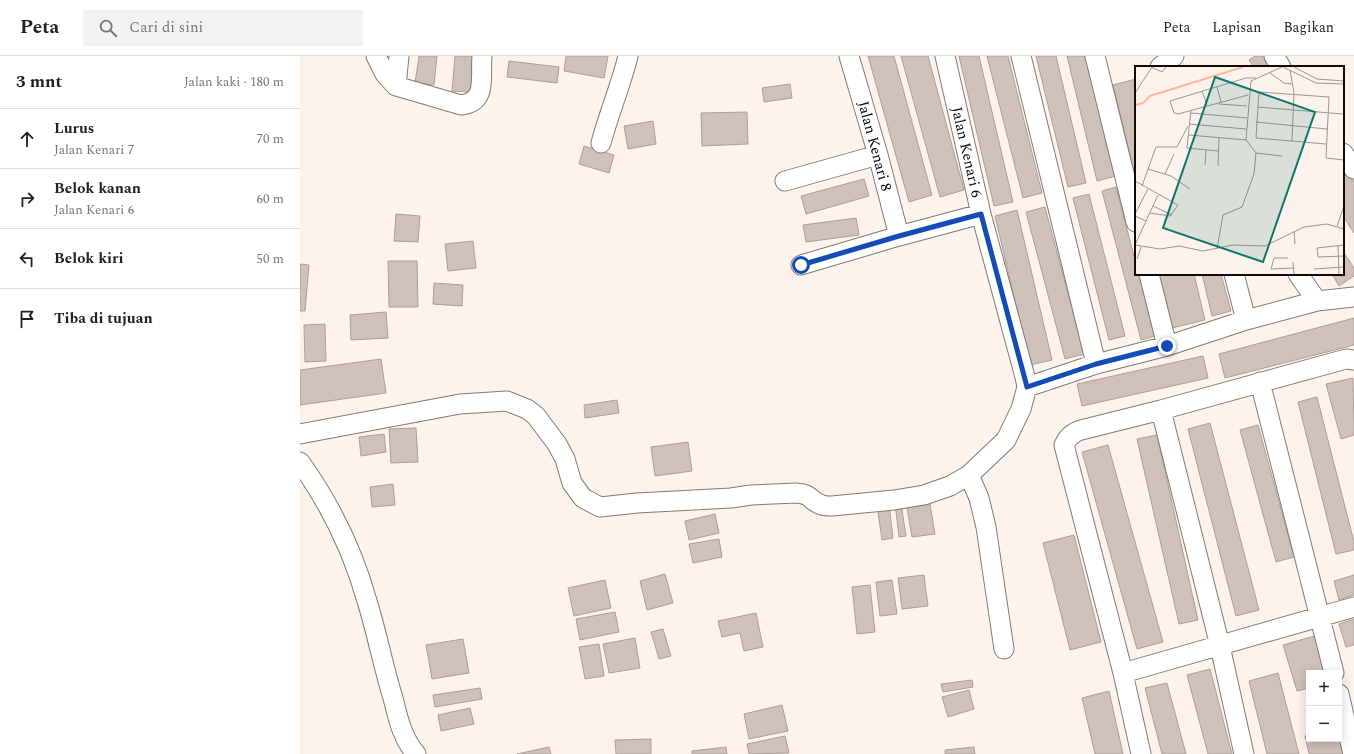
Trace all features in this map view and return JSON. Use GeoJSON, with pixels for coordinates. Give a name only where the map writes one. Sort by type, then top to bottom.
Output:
{"type":"FeatureCollection","features":[{"type":"Feature","properties":{"kind":"street"},"geometry":{"type":"LineString","coordinates":[[376,56],[384,74],[396,86],[461,105],[468,104],[476,100],[481,91],[482,56]]}},
{"type":"Feature","properties":{"kind":"street"},"geometry":{"type":"LineString","coordinates":[[396,86],[399,56]]}},
{"type":"Feature","properties":{"kind":"street"},"geometry":{"type":"LineString","coordinates":[[600,143],[628,56]]}},
{"type":"Feature","properties":{"kind":"street","name":"Jalan Kenari 8"},"geometry":{"type":"LineString","coordinates":[[849,56],[878,155],[899,236]]}},
{"type":"Feature","properties":{"kind":"street","name":"Jalan Kenari 6"},"geometry":{"type":"LineString","coordinates":[[945,56],[981,214],[1027,387]]}},
{"type":"Feature","properties":{"kind":"street"},"geometry":{"type":"LineString","coordinates":[[1021,56],[1096,364]]}},
{"type":"Feature","properties":{"kind":"street"},"geometry":{"type":"LineString","coordinates":[[1095,56],[1135,218]]}},
{"type":"Feature","properties":{"kind":"street"},"geometry":{"type":"LineString","coordinates":[[1152,56],[1159,66]]}},
{"type":"Feature","properties":{"kind":"street"},"geometry":{"type":"LineString","coordinates":[[1161,66],[1174,56]]}},
{"type":"Feature","properties":{"kind":"street"},"geometry":{"type":"LineString","coordinates":[[1274,56],[1280,66]]}},
{"type":"Feature","properties":{"kind":"street"},"geometry":{"type":"LineString","coordinates":[[1344,154],[1354,169]]}},
{"type":"Feature","properties":{"kind":"street"},"geometry":{"type":"LineString","coordinates":[[785,181],[878,155]]}},
{"type":"Feature","properties":{"kind":"street"},"geometry":{"type":"LineString","coordinates":[[801,265],[981,214]]}},
{"type":"Feature","properties":{"kind":"street"},"geometry":{"type":"LineString","coordinates":[[1149,275],[1167,346]]}},
{"type":"Feature","properties":{"kind":"street"},"geometry":{"type":"LineString","coordinates":[[1234,275],[1246,320]]}},
{"type":"Feature","properties":{"kind":"street"},"geometry":{"type":"LineString","coordinates":[[1299,275],[1317,301]]}},
{"type":"Feature","properties":{"kind":"street"},"geometry":{"type":"LineString","coordinates":[[300,434],[460,404],[507,401],[527,409],[536,416],[562,454],[572,482],[583,498],[600,507],[637,503],[796,493],[809,496],[822,506],[894,500],[924,495],[950,486],[969,475],[1006,440],[1022,409],[1027,387],[1096,364],[1167,346],[1246,320],[1317,301],[1354,297]]}},
{"type":"Feature","properties":{"kind":"street"},"geometry":{"type":"LineString","coordinates":[[1141,754],[1123,673],[1064,446],[1069,436],[1074,432],[1161,410],[1346,359],[1354,360]]}},
{"type":"Feature","properties":{"kind":"street"},"geometry":{"type":"LineString","coordinates":[[1260,382],[1333,670]]}},
{"type":"Feature","properties":{"kind":"street"},"geometry":{"type":"LineString","coordinates":[[1161,410],[1220,646],[1244,754]]}},
{"type":"Feature","properties":{"kind":"street"},"geometry":{"type":"LineString","coordinates":[[300,462],[327,504],[358,571],[400,724],[409,746],[416,754]]}},
{"type":"Feature","properties":{"kind":"street"},"geometry":{"type":"LineString","coordinates":[[969,475],[978,498],[986,527],[1004,649]]}},
{"type":"Feature","properties":{"kind":"street"},"geometry":{"type":"LineString","coordinates":[[1123,673],[1354,607]]}},
{"type":"Feature","properties":{"kind":"street"},"geometry":{"type":"LineString","coordinates":[[1342,706],[1353,754]]}},
{"type":"Feature","properties":{"kind":"building"},"geometry":{"type":"Polygon","coordinates":[[[419,56],[437,56],[434,85],[415,83],[419,56]]]}},
{"type":"Feature","properties":{"kind":"building"},"geometry":{"type":"Polygon","coordinates":[[[455,56],[474,56],[471,92],[452,91],[455,56]]]}},
{"type":"Feature","properties":{"kind":"building"},"geometry":{"type":"Polygon","coordinates":[[[566,56],[608,56],[604,78],[564,71],[566,56]]]}},
{"type":"Feature","properties":{"kind":"building"},"geometry":{"type":"Polygon","coordinates":[[[868,56],[894,56],[932,195],[909,202],[868,56]]]}},
{"type":"Feature","properties":{"kind":"building"},"geometry":{"type":"Polygon","coordinates":[[[901,56],[928,56],[964,190],[940,197],[901,56]]]}},
{"type":"Feature","properties":{"kind":"building"},"geometry":{"type":"Polygon","coordinates":[[[959,56],[979,56],[1013,202],[994,206],[959,56]]]}},
{"type":"Feature","properties":{"kind":"building"},"geometry":{"type":"Polygon","coordinates":[[[987,56],[1008,56],[1042,193],[1023,198],[987,56]]]}},
{"type":"Feature","properties":{"kind":"building"},"geometry":{"type":"Polygon","coordinates":[[[1036,56],[1056,56],[1086,183],[1068,187],[1036,56]]]}},
{"type":"Feature","properties":{"kind":"building"},"geometry":{"type":"Polygon","coordinates":[[[1067,56],[1087,56],[1116,176],[1097,181],[1067,56]]]}},
{"type":"Feature","properties":{"kind":"building"},"geometry":{"type":"Polygon","coordinates":[[[1255,56],[1267,56],[1274,66],[1253,66],[1249,60],[1255,56]]]}},
{"type":"Feature","properties":{"kind":"building"},"geometry":{"type":"Polygon","coordinates":[[[509,61],[559,67],[557,83],[507,77],[509,61]]]}},
{"type":"Feature","properties":{"kind":"building"},"geometry":{"type":"Polygon","coordinates":[[[1135,79],[1135,176],[1113,85],[1135,79]]]}},
{"type":"Feature","properties":{"kind":"building"},"geometry":{"type":"Polygon","coordinates":[[[790,84],[792,98],[764,102],[762,88],[790,84]]]}},
{"type":"Feature","properties":{"kind":"building"},"geometry":{"type":"Polygon","coordinates":[[[747,112],[748,144],[702,146],[701,113],[747,112]]]}},
{"type":"Feature","properties":{"kind":"building"},"geometry":{"type":"Polygon","coordinates":[[[653,121],[656,144],[628,149],[624,126],[653,121]]]}},
{"type":"Feature","properties":{"kind":"building"},"geometry":{"type":"Polygon","coordinates":[[[584,146],[614,155],[609,173],[579,164],[584,146]]]}},
{"type":"Feature","properties":{"kind":"building"},"geometry":{"type":"Polygon","coordinates":[[[1344,167],[1354,182],[1354,233],[1344,218],[1344,167]]]}},
{"type":"Feature","properties":{"kind":"building"},"geometry":{"type":"Polygon","coordinates":[[[864,179],[869,196],[806,214],[801,196],[864,179]]]}},
{"type":"Feature","properties":{"kind":"building"},"geometry":{"type":"Polygon","coordinates":[[[1116,187],[1135,260],[1135,275],[1139,275],[1155,336],[1141,340],[1102,191],[1116,187]]]}},
{"type":"Feature","properties":{"kind":"building"},"geometry":{"type":"Polygon","coordinates":[[[1089,194],[1125,336],[1109,340],[1073,198],[1089,194]]]}},
{"type":"Feature","properties":{"kind":"building"},"geometry":{"type":"Polygon","coordinates":[[[1045,207],[1084,354],[1065,359],[1026,212],[1045,207]]]}},
{"type":"Feature","properties":{"kind":"building"},"geometry":{"type":"Polygon","coordinates":[[[1017,210],[1052,360],[1030,365],[995,216],[1017,210]]]}},
{"type":"Feature","properties":{"kind":"building"},"geometry":{"type":"Polygon","coordinates":[[[396,214],[420,216],[418,242],[394,241],[396,214]]]}},
{"type":"Feature","properties":{"kind":"building"},"geometry":{"type":"Polygon","coordinates":[[[856,218],[859,235],[806,242],[803,225],[856,218]]]}},
{"type":"Feature","properties":{"kind":"building"},"geometry":{"type":"Polygon","coordinates":[[[473,241],[476,268],[448,271],[445,244],[473,241]]]}},
{"type":"Feature","properties":{"kind":"building"},"geometry":{"type":"Polygon","coordinates":[[[1344,253],[1354,268],[1354,276],[1339,286],[1333,275],[1344,275],[1344,253]]]}},
{"type":"Feature","properties":{"kind":"building"},"geometry":{"type":"Polygon","coordinates":[[[388,261],[417,261],[418,307],[389,307],[388,261]]]}},
{"type":"Feature","properties":{"kind":"building"},"geometry":{"type":"Polygon","coordinates":[[[300,264],[309,265],[305,311],[300,311],[300,264]]]}},
{"type":"Feature","properties":{"kind":"building"},"geometry":{"type":"Polygon","coordinates":[[[1159,275],[1194,275],[1205,320],[1172,328],[1159,275]]]}},
{"type":"Feature","properties":{"kind":"building"},"geometry":{"type":"Polygon","coordinates":[[[1202,275],[1221,275],[1231,311],[1212,316],[1202,275]]]}},
{"type":"Feature","properties":{"kind":"building"},"geometry":{"type":"Polygon","coordinates":[[[434,283],[463,285],[462,306],[433,304],[434,283]]]}},
{"type":"Feature","properties":{"kind":"building"},"geometry":{"type":"Polygon","coordinates":[[[386,312],[388,338],[351,340],[350,315],[386,312]]]}},
{"type":"Feature","properties":{"kind":"building"},"geometry":{"type":"Polygon","coordinates":[[[1354,318],[1354,345],[1225,378],[1219,354],[1354,318]]]}},
{"type":"Feature","properties":{"kind":"building"},"geometry":{"type":"Polygon","coordinates":[[[325,324],[326,361],[305,362],[304,325],[325,324]]]}},
{"type":"Feature","properties":{"kind":"building"},"geometry":{"type":"Polygon","coordinates":[[[1203,356],[1208,378],[1082,406],[1077,384],[1203,356]]]}},
{"type":"Feature","properties":{"kind":"building"},"geometry":{"type":"Polygon","coordinates":[[[381,359],[386,393],[300,405],[300,370],[381,359]]]}},
{"type":"Feature","properties":{"kind":"building"},"geometry":{"type":"Polygon","coordinates":[[[1353,378],[1354,435],[1341,439],[1326,384],[1353,378]]]}},
{"type":"Feature","properties":{"kind":"building"},"geometry":{"type":"Polygon","coordinates":[[[1317,397],[1354,542],[1354,550],[1336,554],[1298,402],[1317,397]]]}},
{"type":"Feature","properties":{"kind":"building"},"geometry":{"type":"Polygon","coordinates":[[[617,400],[619,413],[585,418],[584,405],[617,400]]]}},
{"type":"Feature","properties":{"kind":"building"},"geometry":{"type":"Polygon","coordinates":[[[1210,423],[1259,610],[1236,616],[1188,429],[1210,423]]]}},
{"type":"Feature","properties":{"kind":"building"},"geometry":{"type":"Polygon","coordinates":[[[1258,425],[1294,557],[1276,562],[1240,430],[1258,425]]]}},
{"type":"Feature","properties":{"kind":"building"},"geometry":{"type":"Polygon","coordinates":[[[416,428],[418,462],[391,463],[389,429],[416,428]]]}},
{"type":"Feature","properties":{"kind":"building"},"geometry":{"type":"Polygon","coordinates":[[[384,434],[386,452],[361,456],[359,437],[384,434]]]}},
{"type":"Feature","properties":{"kind":"building"},"geometry":{"type":"Polygon","coordinates":[[[1157,435],[1198,620],[1179,624],[1137,439],[1157,435]]]}},
{"type":"Feature","properties":{"kind":"building"},"geometry":{"type":"Polygon","coordinates":[[[688,442],[692,471],[655,476],[651,447],[688,442]]]}},
{"type":"Feature","properties":{"kind":"building"},"geometry":{"type":"Polygon","coordinates":[[[1108,445],[1163,642],[1137,649],[1082,452],[1108,445]]]}},
{"type":"Feature","properties":{"kind":"building"},"geometry":{"type":"Polygon","coordinates":[[[393,484],[395,505],[372,507],[370,487],[393,484]]]}},
{"type":"Feature","properties":{"kind":"building"},"geometry":{"type":"Polygon","coordinates":[[[929,498],[935,534],[912,537],[906,502],[929,498]]]}},
{"type":"Feature","properties":{"kind":"building"},"geometry":{"type":"Polygon","coordinates":[[[895,503],[901,503],[906,536],[899,537],[895,503]]]}},
{"type":"Feature","properties":{"kind":"building"},"geometry":{"type":"Polygon","coordinates":[[[889,504],[893,538],[882,540],[877,505],[889,504]]]}},
{"type":"Feature","properties":{"kind":"building"},"geometry":{"type":"Polygon","coordinates":[[[715,514],[719,533],[689,540],[685,521],[715,514]]]}},
{"type":"Feature","properties":{"kind":"building"},"geometry":{"type":"Polygon","coordinates":[[[1074,535],[1101,642],[1070,650],[1043,543],[1074,535]]]}},
{"type":"Feature","properties":{"kind":"building"},"geometry":{"type":"Polygon","coordinates":[[[719,539],[722,557],[693,563],[689,544],[719,539]]]}},
{"type":"Feature","properties":{"kind":"building"},"geometry":{"type":"Polygon","coordinates":[[[665,574],[673,603],[647,610],[640,581],[665,574]]]}},
{"type":"Feature","properties":{"kind":"building"},"geometry":{"type":"Polygon","coordinates":[[[924,575],[928,606],[902,609],[898,578],[924,575]]]}},
{"type":"Feature","properties":{"kind":"building"},"geometry":{"type":"Polygon","coordinates":[[[1354,575],[1354,595],[1339,600],[1334,581],[1354,575]]]}},
{"type":"Feature","properties":{"kind":"building"},"geometry":{"type":"Polygon","coordinates":[[[605,580],[611,608],[574,616],[568,588],[605,580]]]}},
{"type":"Feature","properties":{"kind":"building"},"geometry":{"type":"Polygon","coordinates":[[[892,580],[897,614],[880,616],[876,582],[892,580]]]}},
{"type":"Feature","properties":{"kind":"building"},"geometry":{"type":"Polygon","coordinates":[[[870,585],[875,632],[857,634],[852,587],[870,585]]]}},
{"type":"Feature","properties":{"kind":"building"},"geometry":{"type":"Polygon","coordinates":[[[615,612],[619,632],[580,640],[576,619],[615,612]]]}},
{"type":"Feature","properties":{"kind":"building"},"geometry":{"type":"Polygon","coordinates":[[[756,613],[763,647],[744,651],[740,633],[722,637],[718,621],[756,613]]]}},
{"type":"Feature","properties":{"kind":"building"},"geometry":{"type":"Polygon","coordinates":[[[1354,619],[1354,645],[1346,647],[1339,624],[1354,619]]]}},
{"type":"Feature","properties":{"kind":"building"},"geometry":{"type":"Polygon","coordinates":[[[663,629],[671,656],[659,659],[651,632],[663,629]]]}},
{"type":"Feature","properties":{"kind":"building"},"geometry":{"type":"Polygon","coordinates":[[[1318,635],[1328,670],[1306,670],[1306,689],[1297,691],[1283,645],[1318,635]]]}},
{"type":"Feature","properties":{"kind":"building"},"geometry":{"type":"Polygon","coordinates":[[[635,638],[640,668],[609,673],[603,644],[635,638]]]}},
{"type":"Feature","properties":{"kind":"building"},"geometry":{"type":"Polygon","coordinates":[[[463,639],[469,673],[432,679],[426,645],[463,639]]]}},
{"type":"Feature","properties":{"kind":"building"},"geometry":{"type":"Polygon","coordinates":[[[599,644],[604,676],[585,679],[579,647],[599,644]]]}},
{"type":"Feature","properties":{"kind":"building"},"geometry":{"type":"Polygon","coordinates":[[[1210,669],[1232,754],[1208,754],[1187,675],[1210,669]]]}},
{"type":"Feature","properties":{"kind":"building"},"geometry":{"type":"Polygon","coordinates":[[[1278,673],[1299,754],[1267,754],[1249,681],[1278,673]]]}},
{"type":"Feature","properties":{"kind":"building"},"geometry":{"type":"Polygon","coordinates":[[[972,680],[973,687],[943,692],[941,684],[972,680]]]}},
{"type":"Feature","properties":{"kind":"building"},"geometry":{"type":"Polygon","coordinates":[[[1167,683],[1186,754],[1162,754],[1145,688],[1167,683]]]}},
{"type":"Feature","properties":{"kind":"building"},"geometry":{"type":"Polygon","coordinates":[[[480,688],[482,699],[435,707],[433,695],[480,688]]]}},
{"type":"Feature","properties":{"kind":"building"},"geometry":{"type":"Polygon","coordinates":[[[969,690],[974,709],[948,717],[942,697],[969,690]]]}},
{"type":"Feature","properties":{"kind":"building"},"geometry":{"type":"Polygon","coordinates":[[[1109,691],[1123,754],[1095,754],[1082,698],[1109,691]]]}},
{"type":"Feature","properties":{"kind":"building"},"geometry":{"type":"Polygon","coordinates":[[[782,705],[788,731],[749,739],[744,714],[782,705]]]}},
{"type":"Feature","properties":{"kind":"building"},"geometry":{"type":"Polygon","coordinates":[[[470,708],[474,724],[441,731],[438,715],[470,708]]]}},
{"type":"Feature","properties":{"kind":"building"},"geometry":{"type":"Polygon","coordinates":[[[785,736],[789,753],[749,754],[747,744],[785,736]]]}},
{"type":"Feature","properties":{"kind":"building"},"geometry":{"type":"Polygon","coordinates":[[[651,739],[651,754],[616,754],[615,740],[651,739]]]}},
{"type":"Feature","properties":{"kind":"building"},"geometry":{"type":"Polygon","coordinates":[[[1306,742],[1340,742],[1343,754],[1309,754],[1306,742]]]}},
{"type":"Feature","properties":{"kind":"building"},"geometry":{"type":"Polygon","coordinates":[[[549,747],[551,754],[517,754],[549,747]]]}},
{"type":"Feature","properties":{"kind":"building"},"geometry":{"type":"Polygon","coordinates":[[[726,747],[727,754],[692,754],[692,751],[726,747]]]}},
{"type":"Feature","properties":{"kind":"building"},"geometry":{"type":"Polygon","coordinates":[[[974,747],[975,754],[945,754],[945,750],[974,747]]]}},
{"type":"Feature","properties":{"kind":"route"},"geometry":{"type":"LineString","coordinates":[[801,265],[981,214],[1027,387],[1096,364],[1167,346]]}}]}
